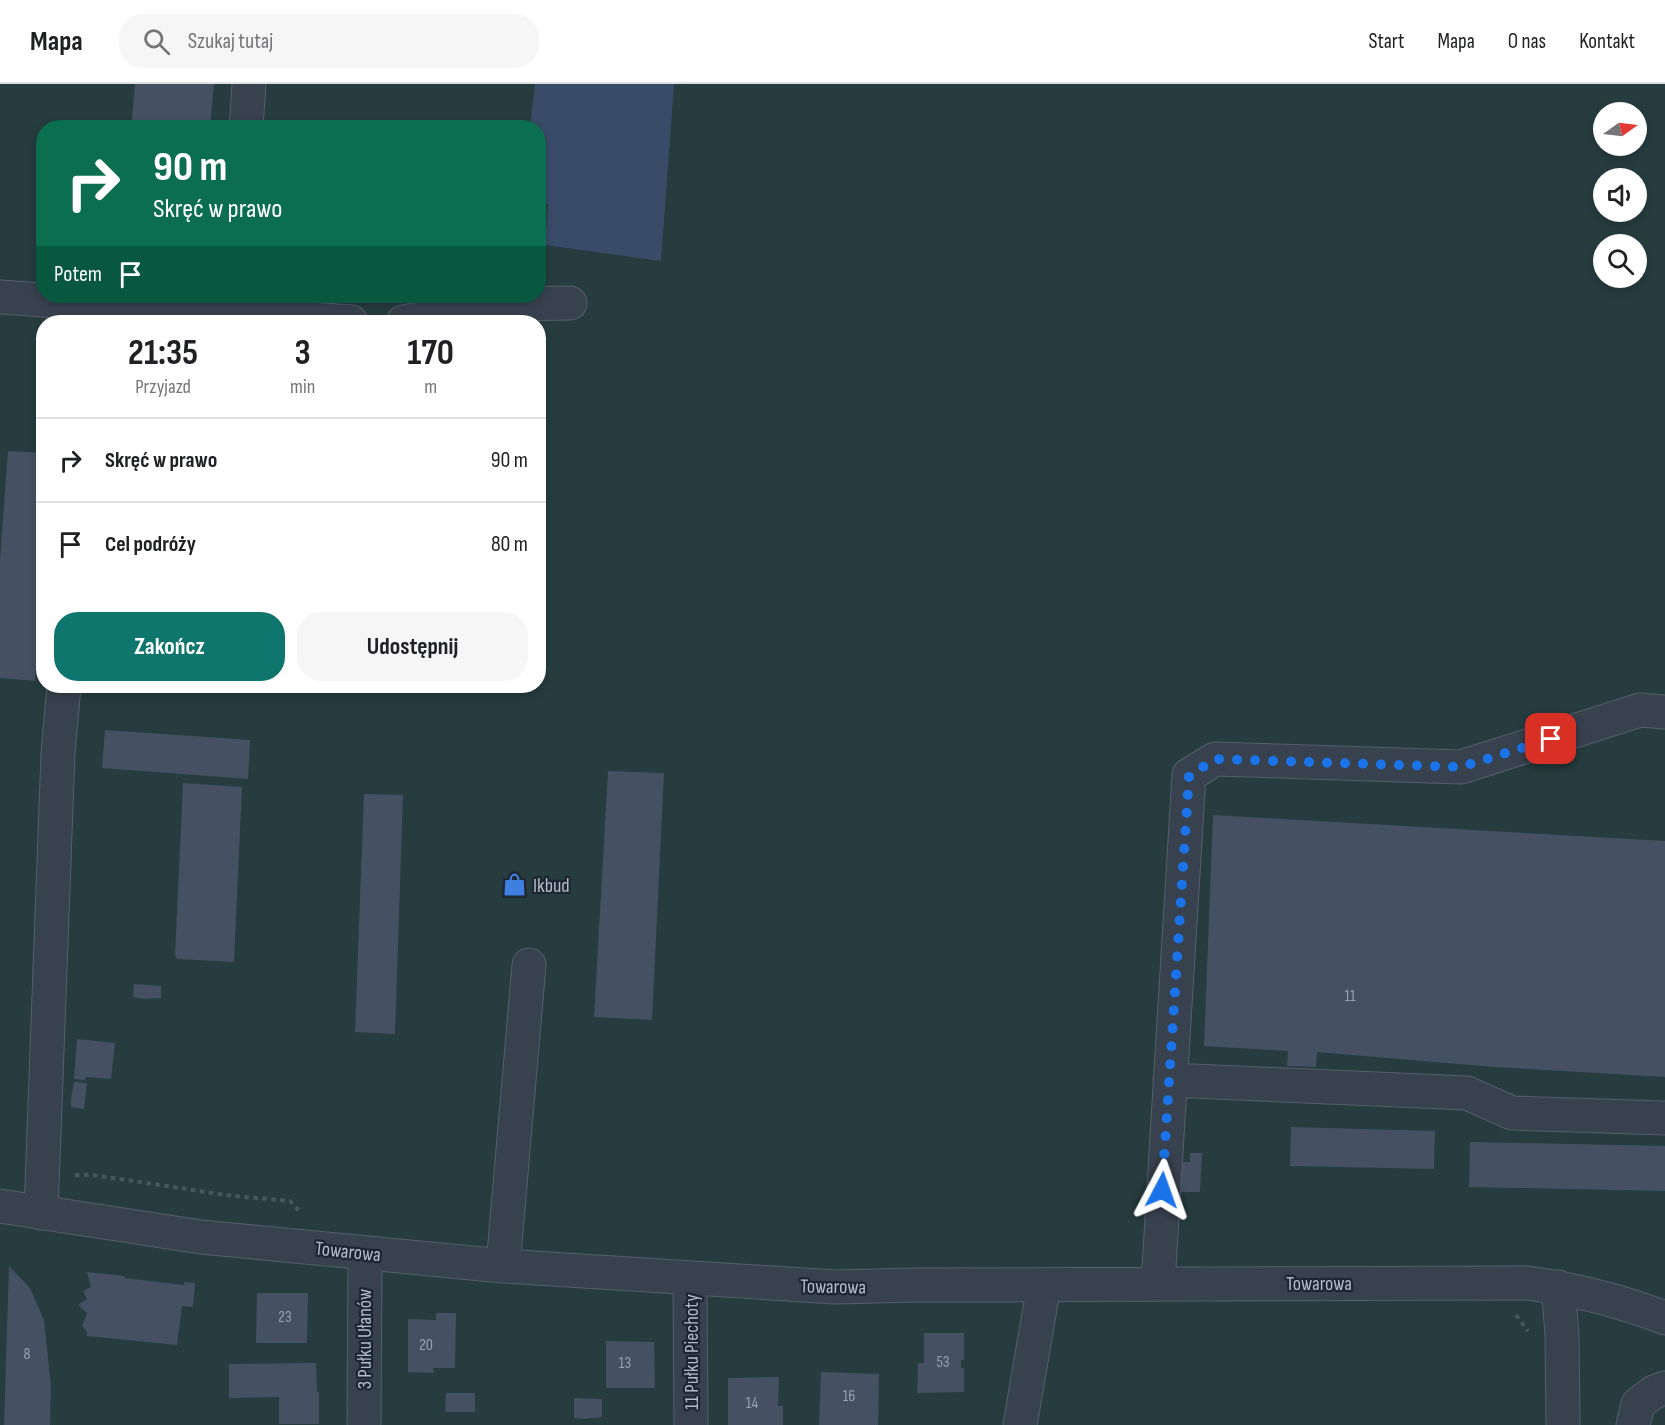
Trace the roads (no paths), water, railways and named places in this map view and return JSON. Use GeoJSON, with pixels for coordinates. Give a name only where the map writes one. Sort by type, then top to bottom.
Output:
{"type":"FeatureCollection","features":[{"type":"Feature","properties":{"kind":"street"},"geometry":{"type":"LineString","coordinates":[[247,120],[249,84]]}},
{"type":"Feature","properties":{"kind":"street"},"geometry":{"type":"LineString","coordinates":[[0,297],[36,301]]}},
{"type":"Feature","properties":{"kind":"street"},"geometry":{"type":"LineString","coordinates":[[51,303],[152,315]]}},
{"type":"Feature","properties":{"kind":"street"},"geometry":{"type":"LineString","coordinates":[[444,315],[508,304],[570,303]]}},
{"type":"Feature","properties":{"kind":"street"},"geometry":{"type":"LineString","coordinates":[[167,315],[233,305],[302,315]]}},
{"type":"Feature","properties":{"kind":"street"},"geometry":{"type":"LineString","coordinates":[[41,1213],[58,765],[63,693]]}},
{"type":"Feature","properties":{"kind":"street"},"geometry":{"type":"LineString","coordinates":[[1158,1284],[1189,776],[1215,759],[1461,767],[1640,710],[1665,712]]}},
{"type":"Feature","properties":{"kind":"street"},"geometry":{"type":"LineString","coordinates":[[503,1266],[529,966]]}},
{"type":"Feature","properties":{"kind":"street"},"geometry":{"type":"LineString","coordinates":[[1170,1080],[1467,1093],[1512,1113],[1665,1118]]}},
{"type":"Feature","properties":{"kind":"street","name":"Towarowa"},"geometry":{"type":"LineString","coordinates":[[0,1206],[201,1237],[503,1266],[690,1279],[835,1287],[1528,1283],[1587,1293],[1665,1318]]}},
{"type":"Feature","properties":{"kind":"street","name":"3 Pułku Ułanów"},"geometry":{"type":"LineString","coordinates":[[364,1425],[365,1253]]}},
{"type":"Feature","properties":{"kind":"street","name":"11 Pułku Piechoty"},"geometry":{"type":"LineString","coordinates":[[690,1279],[691,1425]]}},
{"type":"Feature","properties":{"kind":"street"},"geometry":{"type":"LineString","coordinates":[[1020,1425],[1044,1285]]}},
{"type":"Feature","properties":{"kind":"street"},"geometry":{"type":"LineString","coordinates":[[1558,1287],[1562,1334],[1563,1425]]}},
{"type":"Feature","properties":{"kind":"street"},"geometry":{"type":"LineString","coordinates":[[1633,1425],[1638,1404],[1654,1392],[1665,1388]]}},
{"type":"Feature","properties":{"kind":"water"},"geometry":{"type":"Polygon","coordinates":[[[535,84],[674,84],[661,261],[546,245],[548,204],[546,203],[546,120],[531,120],[535,84]]]}},
{"type":"Feature","properties":{"kind":"place","name":"Ikbud"},"geometry":{"type":"Point","coordinates":[515,885]}}]}
